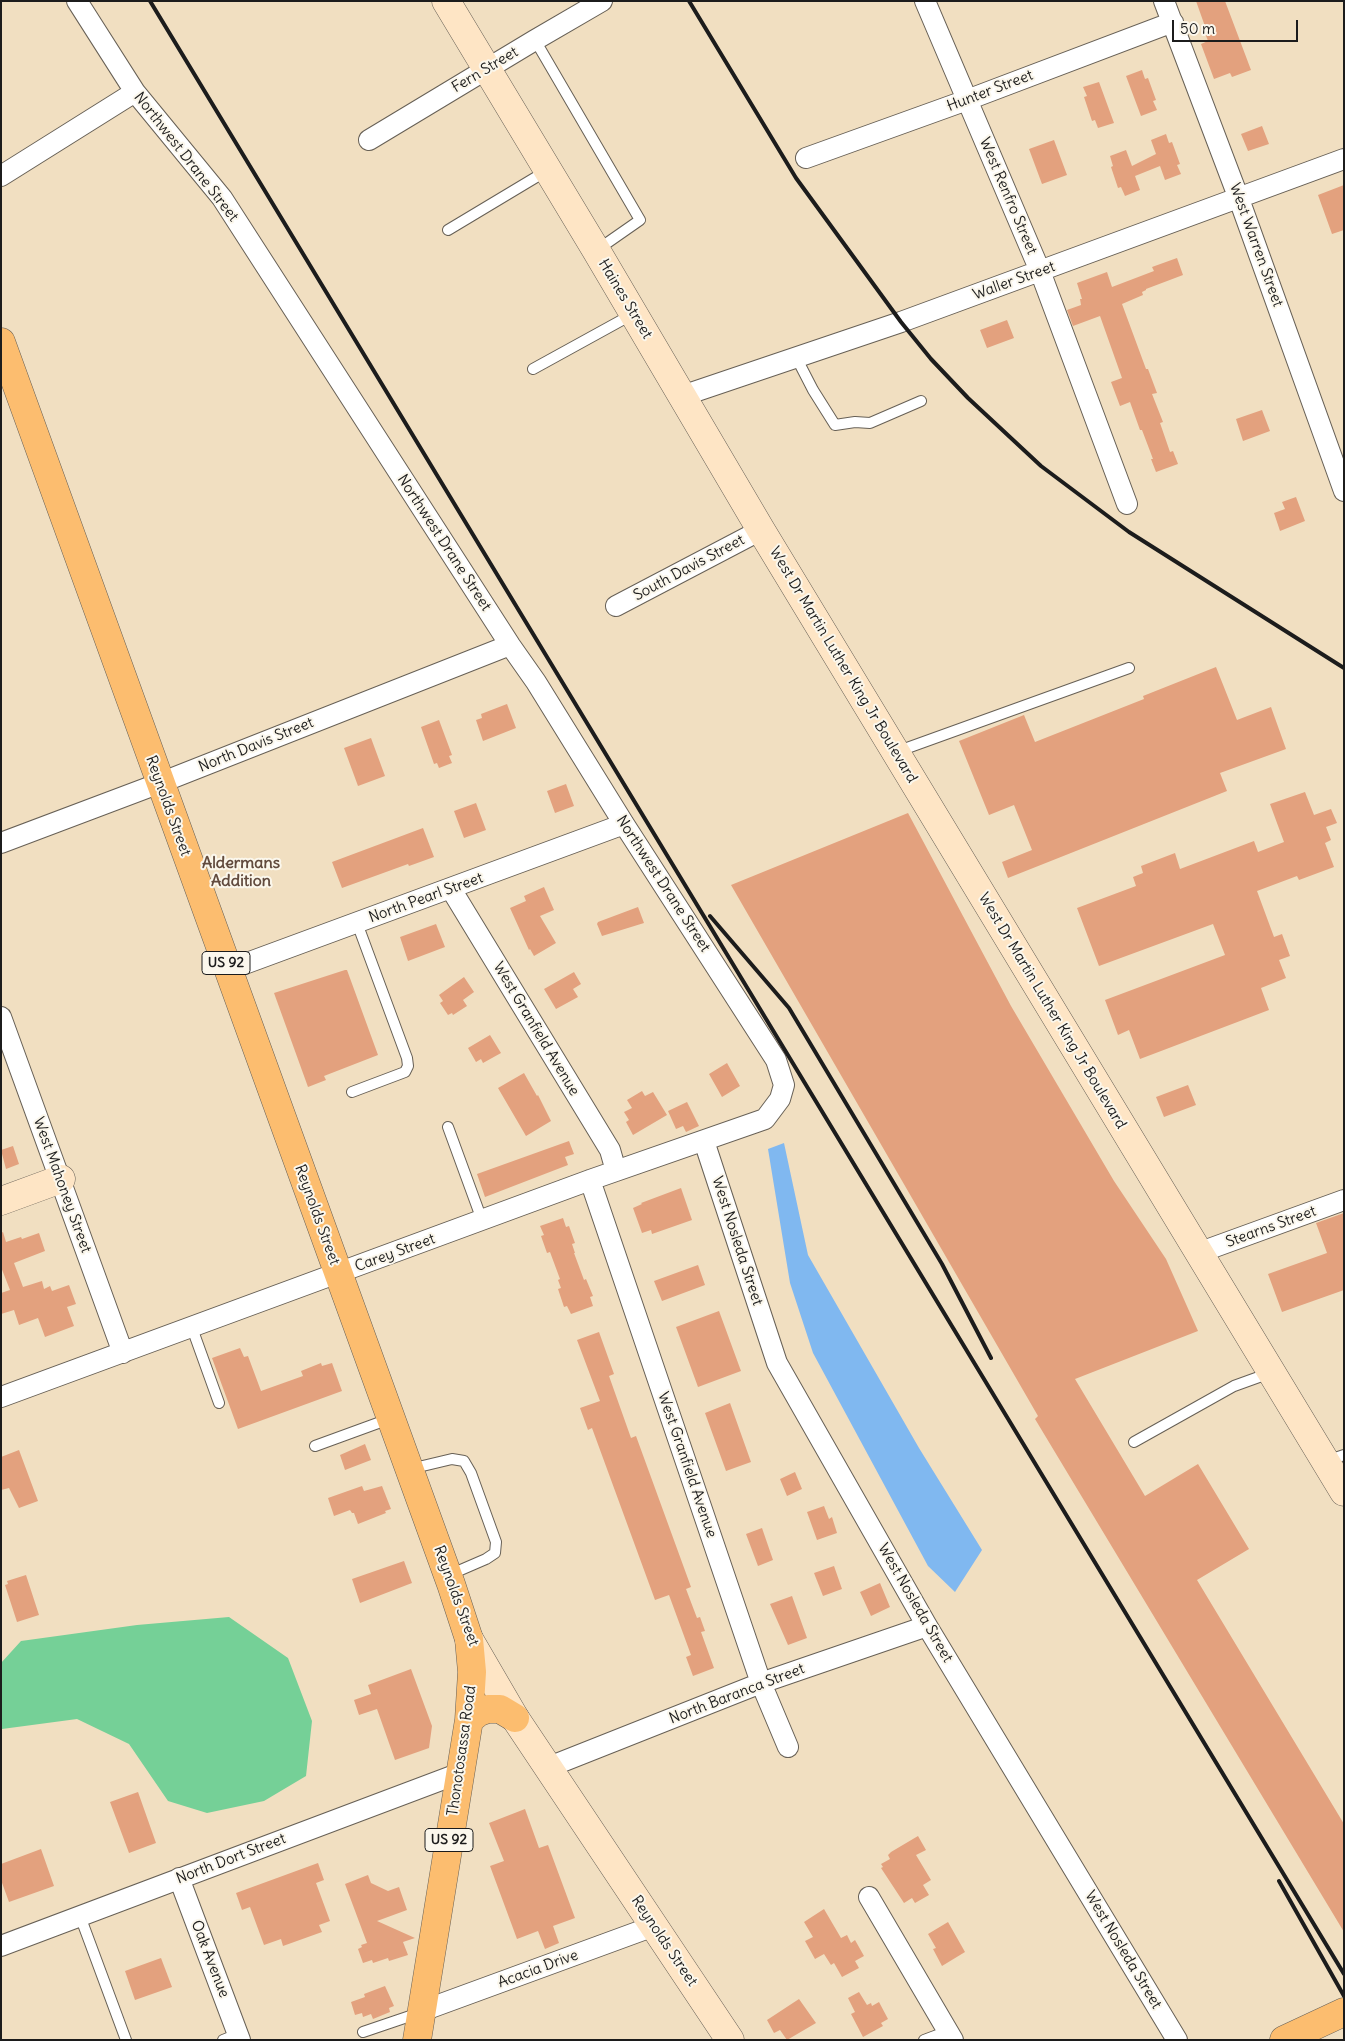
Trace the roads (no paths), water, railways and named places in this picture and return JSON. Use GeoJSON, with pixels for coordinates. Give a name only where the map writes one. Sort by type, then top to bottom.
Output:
{"type":"FeatureCollection","features":[{"type":"Feature","properties":{"kind":"main road","name":"Reynolds Street"},"geometry":{"type":"LineString","coordinates":[[1,342],[448,1576],[469,1639]]}},
{"type":"Feature","properties":{"kind":"main road","name":"Thonotosassa Road"},"geometry":{"type":"LineString","coordinates":[[417,2040],[469,1720],[472,1679],[469,1639]]}},
{"type":"Feature","properties":{"kind":"main road"},"geometry":{"type":"LineString","coordinates":[[469,1720],[479,1712],[488,1709],[500,1709],[515,1718]]}},
{"type":"Feature","properties":{"kind":"main road"},"geometry":{"type":"LineString","coordinates":[[1284,2040],[1344,2012]]}},
{"type":"Feature","properties":{"kind":"street","name":"Northwest Drane Street"},"geometry":{"type":"LineString","coordinates":[[77,1],[135,92],[222,198],[510,645],[536,682],[624,824],[776,1060],[784,1085],[780,1099]]}},
{"type":"Feature","properties":{"kind":"street"},"geometry":{"type":"LineString","coordinates":[[446,1],[488,68]]}},
{"type":"Feature","properties":{"kind":"street","name":"Fern Street"},"geometry":{"type":"LineString","coordinates":[[369,140],[602,1]]}},
{"type":"Feature","properties":{"kind":"street","name":"West Renfro Street"},"geometry":{"type":"LineString","coordinates":[[925,1],[1040,271],[1127,504]]}},
{"type":"Feature","properties":{"kind":"street","name":"West Warren Street"},"geometry":{"type":"LineString","coordinates":[[1164,1],[1239,199],[1344,491]]}},
{"type":"Feature","properties":{"kind":"street","name":"Hunter Street"},"geometry":{"type":"LineString","coordinates":[[806,158],[967,100],[1173,22]]}},
{"type":"Feature","properties":{"kind":"street","name":"Haines Street"},"geometry":{"type":"LineString","coordinates":[[488,68],[761,530]]}},
{"type":"Feature","properties":{"kind":"street"},"geometry":{"type":"LineString","coordinates":[[1,176],[135,92]]}},
{"type":"Feature","properties":{"kind":"street","name":"Waller Street"},"geometry":{"type":"LineString","coordinates":[[682,396],[901,322],[1344,159]]}},
{"type":"Feature","properties":{"kind":"street","name":"South Davis Street"},"geometry":{"type":"LineString","coordinates":[[616,606],[761,530]]}},
{"type":"Feature","properties":{"kind":"street","name":"West Dr Martin Luther King Jr Boulevard"},"geometry":{"type":"LineString","coordinates":[[761,530],[1271,1373],[1334,1458],[1344,1492]]}},
{"type":"Feature","properties":{"kind":"street","name":"North Davis Street"},"geometry":{"type":"LineString","coordinates":[[1,843],[160,783],[510,645]]}},
{"type":"Feature","properties":{"kind":"street","name":"North Pearl Street"},"geometry":{"type":"LineString","coordinates":[[228,970],[624,824]]}},
{"type":"Feature","properties":{"kind":"street","name":"West Granfield Avenue"},"geometry":{"type":"LineString","coordinates":[[451,889],[610,1150],[616,1171]]}},
{"type":"Feature","properties":{"kind":"street","name":"West Mahoney Street"},"geometry":{"type":"LineString","coordinates":[[1,1017],[123,1354]]}},
{"type":"Feature","properties":{"kind":"street","name":"Carey Street"},"geometry":{"type":"LineString","coordinates":[[1,1397],[123,1354],[590,1180],[765,1119],[780,1099]]}},
{"type":"Feature","properties":{"kind":"street","name":"West Nosleda Street"},"geometry":{"type":"LineString","coordinates":[[704,1141],[776,1363],[927,1626],[1177,2040]]}},
{"type":"Feature","properties":{"kind":"street"},"geometry":{"type":"LineString","coordinates":[[1,1201],[60,1179]]}},
{"type":"Feature","properties":{"kind":"street","name":"West Granfield Avenue"},"geometry":{"type":"LineString","coordinates":[[590,1180],[761,1683],[788,1747]]}},
{"type":"Feature","properties":{"kind":"street","name":"Stearns Street"},"geometry":{"type":"LineString","coordinates":[[1198,1253],[1344,1200]]}},
{"type":"Feature","properties":{"kind":"street","name":"North Baranca Street"},"geometry":{"type":"LineString","coordinates":[[549,1767],[761,1683],[927,1626]]}},
{"type":"Feature","properties":{"kind":"street","name":"Reynolds Street"},"geometry":{"type":"LineString","coordinates":[[469,1639],[515,1718],[730,2040]]}},
{"type":"Feature","properties":{"kind":"street","name":"North Dort Street"},"geometry":{"type":"LineString","coordinates":[[3,1940],[80,1916],[460,1773]]}},
{"type":"Feature","properties":{"kind":"street","name":"Oak Avenue"},"geometry":{"type":"LineString","coordinates":[[179,1878],[234,2038]]}},
{"type":"Feature","properties":{"kind":"street"},"geometry":{"type":"LineString","coordinates":[[870,1897],[951,2035]]}},
{"type":"Feature","properties":{"kind":"street","name":"Acacia Drive"},"geometry":{"type":"LineString","coordinates":[[422,2012],[654,1926]]}},
{"type":"Feature","properties":{"kind":"lane"},"geometry":{"type":"LineString","coordinates":[[535,40],[640,220],[596,250]]}},
{"type":"Feature","properties":{"kind":"lane"},"geometry":{"type":"LineString","coordinates":[[448,230],[548,169]]}},
{"type":"Feature","properties":{"kind":"lane"},"geometry":{"type":"LineString","coordinates":[[533,369],[634,314]]}},
{"type":"Feature","properties":{"kind":"lane"},"geometry":{"type":"LineString","coordinates":[[796,357],[813,390],[835,425],[870,422],[920,401]]}},
{"type":"Feature","properties":{"kind":"lane"},"geometry":{"type":"LineString","coordinates":[[895,752],[1129,668]]}},
{"type":"Feature","properties":{"kind":"lane"},"geometry":{"type":"LineString","coordinates":[[352,1092],[404,1072],[408,1066],[404,1050],[357,923]]}},
{"type":"Feature","properties":{"kind":"lane"},"geometry":{"type":"LineString","coordinates":[[448,1126],[482,1220]]}},
{"type":"Feature","properties":{"kind":"lane"},"geometry":{"type":"LineString","coordinates":[[192,1328],[219,1403]]}},
{"type":"Feature","properties":{"kind":"lane"},"geometry":{"type":"LineString","coordinates":[[1134,1442],[1234,1386],[1271,1373]]}},
{"type":"Feature","properties":{"kind":"lane"},"geometry":{"type":"LineString","coordinates":[[315,1446],[390,1418]]}},
{"type":"Feature","properties":{"kind":"lane"},"geometry":{"type":"LineString","coordinates":[[409,1469],[452,1459],[464,1461],[472,1473],[496,1542],[495,1553],[448,1576]]}},
{"type":"Feature","properties":{"kind":"lane"},"geometry":{"type":"LineString","coordinates":[[80,1916],[126,2040]]}},
{"type":"Feature","properties":{"kind":"lane"},"geometry":{"type":"LineString","coordinates":[[363,2032],[422,2012]]}},
{"type":"Feature","properties":{"kind":"lane"},"geometry":{"type":"LineString","coordinates":[[924,2040],[951,2035]]}},
{"type":"Feature","properties":{"kind":"water"},"geometry":{"type":"Polygon","coordinates":[[[784,1143],[808,1255],[919,1448],[982,1550],[955,1592],[928,1566],[813,1353],[790,1283],[768,1149],[784,1143]]]}},
{"type":"Feature","properties":{"kind":"railway"},"geometry":{"type":"LineString","coordinates":[[150,1],[1344,1974]]}},
{"type":"Feature","properties":{"kind":"railway"},"geometry":{"type":"LineString","coordinates":[[689,1],[796,178],[901,322],[931,359],[968,398],[1041,466],[1129,532],[1344,668]]}},
{"type":"Feature","properties":{"kind":"railway"},"geometry":{"type":"LineString","coordinates":[[710,916],[789,1008],[942,1264],[991,1358]]}},
{"type":"Feature","properties":{"kind":"railway"},"geometry":{"type":"LineString","coordinates":[[1279,1881],[1344,1996]]}},
{"type":"Feature","properties":{"kind":"district","name":"Aldermans Addition"},"geometry":{"type":"Point","coordinates":[241,872]}}]}
